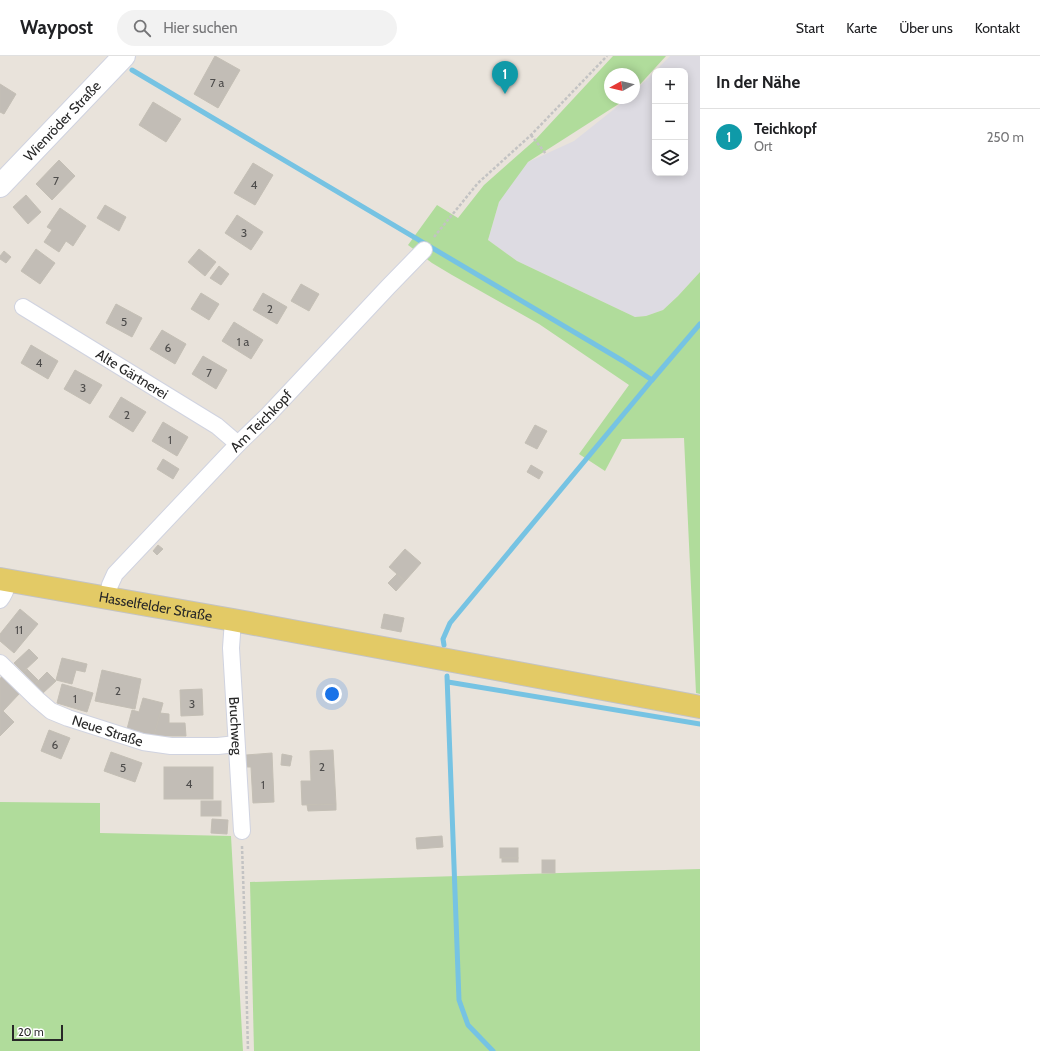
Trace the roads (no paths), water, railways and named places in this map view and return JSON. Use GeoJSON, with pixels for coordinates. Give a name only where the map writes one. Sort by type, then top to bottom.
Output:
{"type":"FeatureCollection","features":[{"type":"Feature","properties":{"kind":"main road","name":"Wienröder Straße"},"geometry":{"type":"LineString","coordinates":[[0,186],[124,56]]}},
{"type":"Feature","properties":{"kind":"main road","name":"Hasselfelder Straße"},"geometry":{"type":"LineString","coordinates":[[4,579],[700,707]]}},
{"type":"Feature","properties":{"kind":"street","name":"Am Teichkopf"},"geometry":{"type":"LineString","coordinates":[[107,598],[110,585],[115,574],[238,444],[268,415],[428,245]]}},
{"type":"Feature","properties":{"kind":"street","name":"Alte Gärtnerei"},"geometry":{"type":"LineString","coordinates":[[23,307],[217,426],[238,444]]}},
{"type":"Feature","properties":{"kind":"street"},"geometry":{"type":"LineString","coordinates":[[0,600],[7,588],[4,579]]}},
{"type":"Feature","properties":{"kind":"street","name":"Bruchweg"},"geometry":{"type":"LineString","coordinates":[[233,620],[231,648],[242,831]]}},
{"type":"Feature","properties":{"kind":"street","name":"Neue Straße"},"geometry":{"type":"LineString","coordinates":[[0,663],[51,711],[68,718],[143,742],[171,746],[218,746],[236,744]]}},
{"type":"Feature","properties":{"kind":"waterway"},"geometry":{"type":"LineString","coordinates":[[132,70],[623,361],[652,380],[700,324]]}},
{"type":"Feature","properties":{"kind":"waterway"},"geometry":{"type":"LineString","coordinates":[[444,645],[443,639],[450,623],[652,380]]}},
{"type":"Feature","properties":{"kind":"waterway"},"geometry":{"type":"LineString","coordinates":[[447,676],[459,1000],[468,1025],[493,1051]]}},
{"type":"Feature","properties":{"kind":"waterway"},"geometry":{"type":"LineString","coordinates":[[448,682],[700,724]]}},
{"type":"Feature","properties":{"kind":"place","name":"Teichkopf"},"geometry":{"type":"Point","coordinates":[505,94]}}]}
